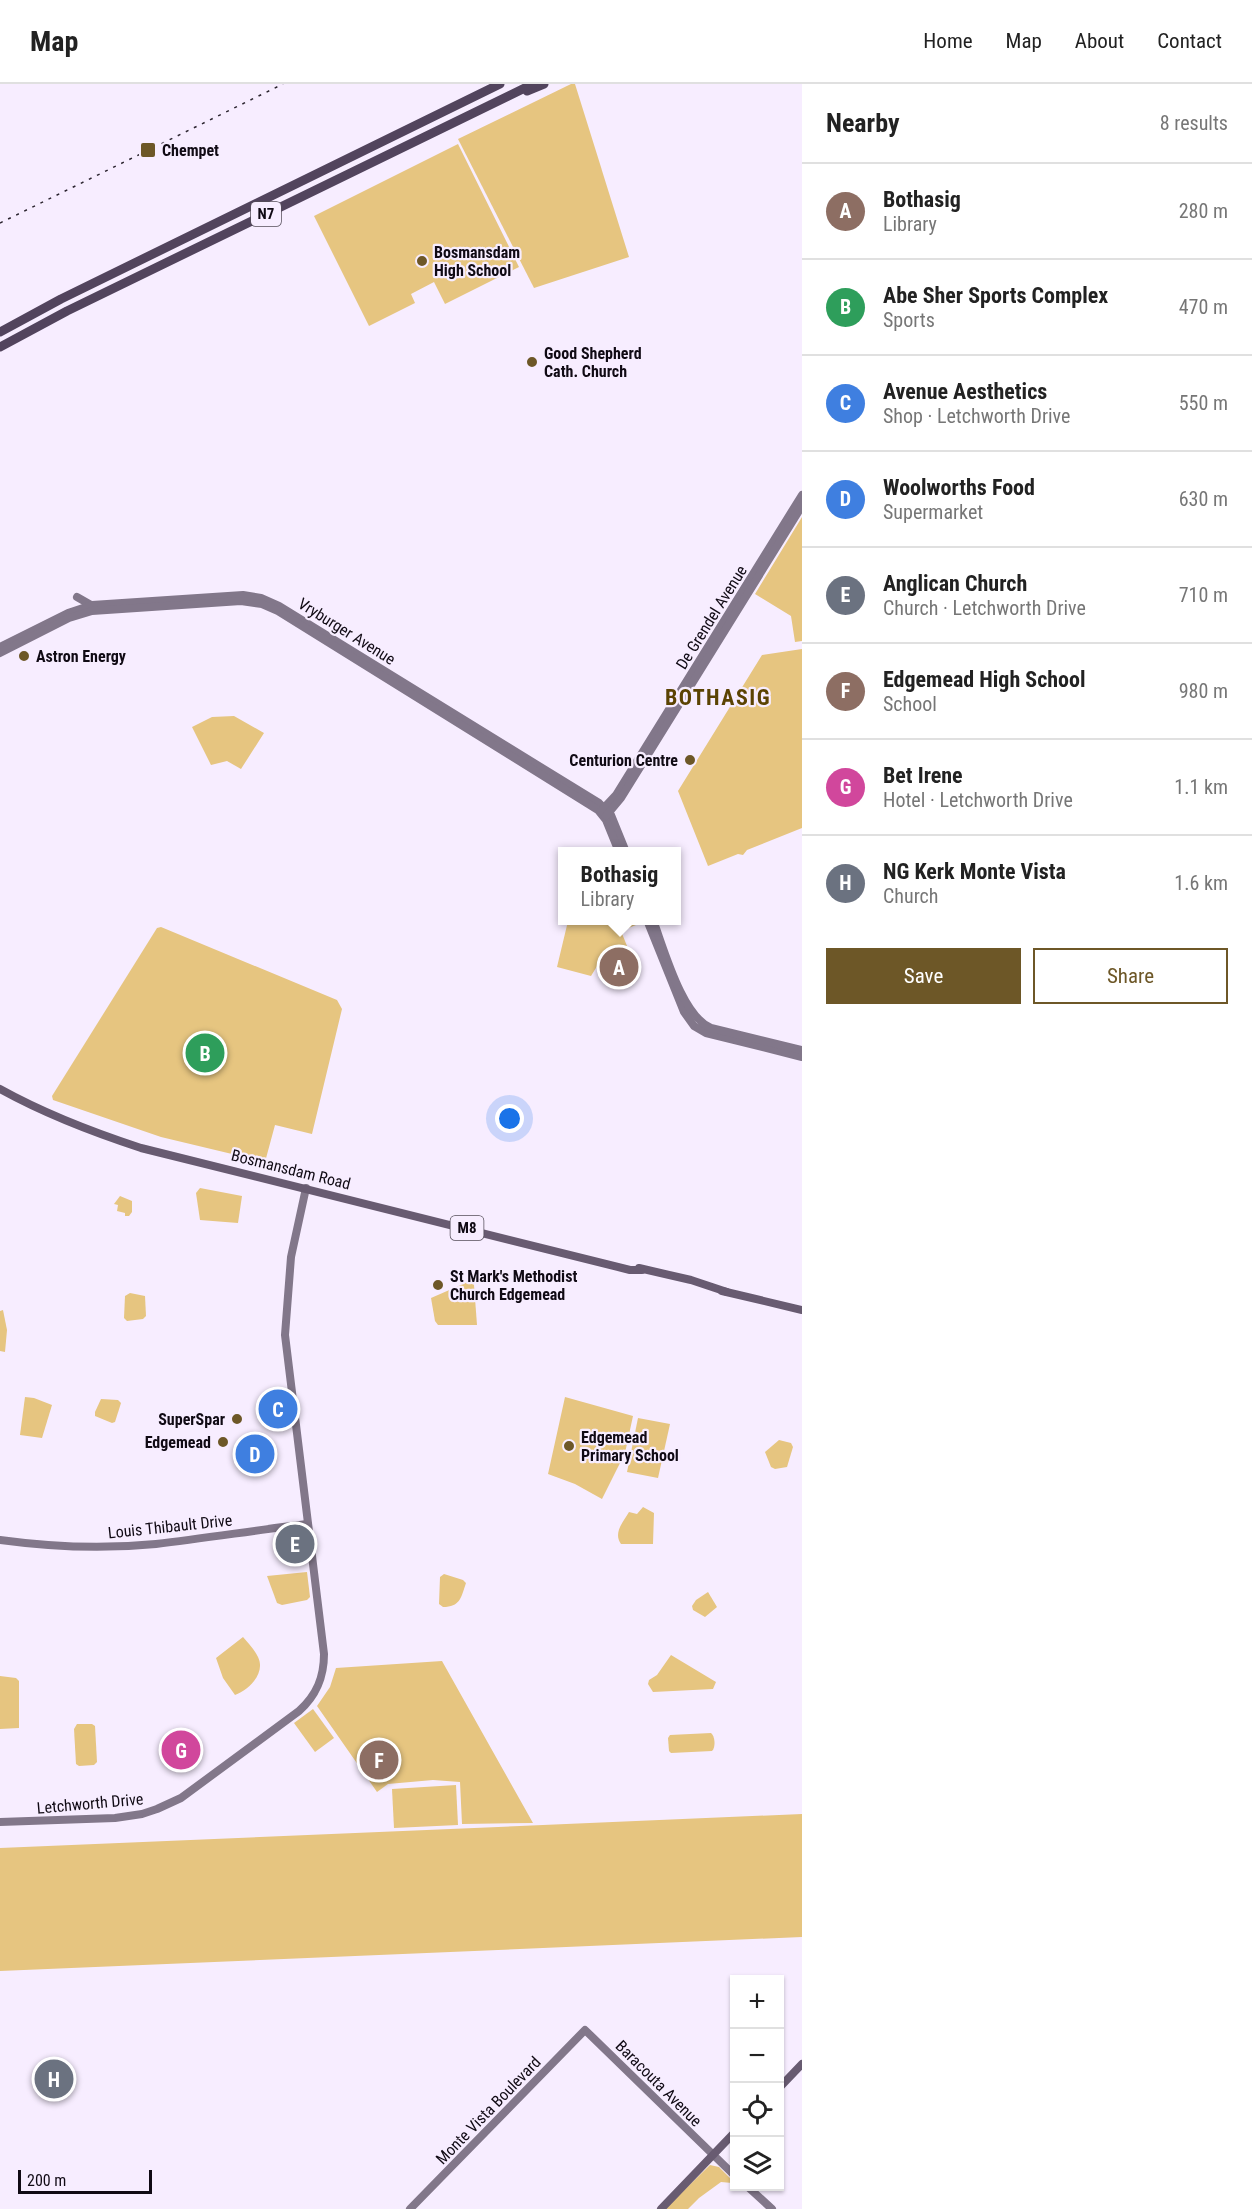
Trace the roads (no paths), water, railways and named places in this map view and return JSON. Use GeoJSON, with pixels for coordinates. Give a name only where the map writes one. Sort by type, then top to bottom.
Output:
{"type":"FeatureCollection","features":[{"type":"Feature","properties":{"kind":"highway","name":"N7"},"geometry":{"type":"LineString","coordinates":[[0,332],[61,299],[500,84]]}},
{"type":"Feature","properties":{"kind":"highway","name":"N7"},"geometry":{"type":"LineString","coordinates":[[0,347],[64,313],[533,84]]}},
{"type":"Feature","properties":{"kind":"highway"},"geometry":{"type":"LineString","coordinates":[[510,96],[544,84]]}},
{"type":"Feature","properties":{"kind":"main road","name":"Bosmansdam Road"},"geometry":{"type":"LineString","coordinates":[[0,1089],[40,1110],[78,1126],[141,1148],[630,1269],[691,1280],[727,1292],[802,1310]]}},
{"type":"Feature","properties":{"kind":"main road"},"geometry":{"type":"LineString","coordinates":[[784,2083],[802,2064]]}},
{"type":"Feature","properties":{"kind":"main road"},"geometry":{"type":"LineString","coordinates":[[661,2209],[731,2137]]}},
{"type":"Feature","properties":{"kind":"street","name":"De Grendel Avenue"},"geometry":{"type":"LineString","coordinates":[[605,812],[802,495]]}},
{"type":"Feature","properties":{"kind":"street","name":"De Grendel Avenue"},"geometry":{"type":"LineString","coordinates":[[605,812],[716,648],[802,506]]}},
{"type":"Feature","properties":{"kind":"street","name":"Vryburger Avenue"},"geometry":{"type":"LineString","coordinates":[[0,647],[68,613],[92,605],[254,596],[271,602],[605,812]]}},
{"type":"Feature","properties":{"kind":"street"},"geometry":{"type":"LineString","coordinates":[[77,597],[92,605]]}},
{"type":"Feature","properties":{"kind":"street","name":"Vryburger Avenue"},"geometry":{"type":"LineString","coordinates":[[0,653],[69,618],[92,611],[241,601],[255,603],[278,611],[605,812]]}},
{"type":"Feature","properties":{"kind":"street"},"geometry":{"type":"LineString","coordinates":[[605,812],[617,847]]}},
{"type":"Feature","properties":{"kind":"street"},"geometry":{"type":"LineString","coordinates":[[605,812],[623,847]]}},
{"type":"Feature","properties":{"kind":"street"},"geometry":{"type":"LineString","coordinates":[[649,925],[684,1012],[694,1026],[706,1033],[802,1057]]}},
{"type":"Feature","properties":{"kind":"street"},"geometry":{"type":"LineString","coordinates":[[655,925],[686,1004],[699,1021],[711,1028],[802,1050]]}},
{"type":"Feature","properties":{"kind":"street","name":"Letchworth Drive"},"geometry":{"type":"LineString","coordinates":[[0,1822],[115,1818],[157,1809],[194,1789],[306,1704],[318,1687],[324,1666],[285,1335],[291,1257],[306,1188]]}},
{"type":"Feature","properties":{"kind":"street","name":"Louis Thibault Drive"},"geometry":{"type":"LineString","coordinates":[[0,1540],[32,1544],[129,1546],[307,1524]]}},
{"type":"Feature","properties":{"kind":"street","name":"Baracouta Avenue"},"geometry":{"type":"LineString","coordinates":[[585,2030],[730,2170]]}},
{"type":"Feature","properties":{"kind":"street","name":"Monte Vista Boulevard"},"geometry":{"type":"LineString","coordinates":[[410,2209],[585,2030]]}},
{"type":"Feature","properties":{"kind":"street"},"geometry":{"type":"LineString","coordinates":[[752,2191],[772,2209]]}},
{"type":"Feature","properties":{"kind":"railway"},"geometry":{"type":"LineString","coordinates":[[0,223],[283,84]]}},
{"type":"Feature","properties":{"kind":"place","name":"Chempet"},"geometry":{"type":"Point","coordinates":[148,150]}},
{"type":"Feature","properties":{"kind":"place","name":"Bosmansdam High School"},"geometry":{"type":"Point","coordinates":[422,261]}},
{"type":"Feature","properties":{"kind":"place","name":"Good Shepherd Cath. Church"},"geometry":{"type":"Point","coordinates":[532,362]}},
{"type":"Feature","properties":{"kind":"place","name":"Astron Energy"},"geometry":{"type":"Point","coordinates":[24,656]}},
{"type":"Feature","properties":{"kind":"place","name":"Centurion Centre"},"geometry":{"type":"Point","coordinates":[690,760]}},
{"type":"Feature","properties":{"kind":"place","name":"Bothasig"},"geometry":{"type":"Point","coordinates":[619,967]}},
{"type":"Feature","properties":{"kind":"place","name":"Abe Sher Sports Complex"},"geometry":{"type":"Point","coordinates":[205,1053]}},
{"type":"Feature","properties":{"kind":"place","name":"St Mark's Methodist Church Edgemead"},"geometry":{"type":"Point","coordinates":[438,1285]}},
{"type":"Feature","properties":{"kind":"place","name":"Avenue Aesthetics"},"geometry":{"type":"Point","coordinates":[278,1409]}},
{"type":"Feature","properties":{"kind":"place","name":"SuperSpar"},"geometry":{"type":"Point","coordinates":[237,1419]}},
{"type":"Feature","properties":{"kind":"place","name":"Edgemead"},"geometry":{"type":"Point","coordinates":[223,1442]}},
{"type":"Feature","properties":{"kind":"place","name":"Edgemead Primary School"},"geometry":{"type":"Point","coordinates":[569,1446]}},
{"type":"Feature","properties":{"kind":"place","name":"Woolworths Food"},"geometry":{"type":"Point","coordinates":[255,1454]}},
{"type":"Feature","properties":{"kind":"place","name":"Anglican Church"},"geometry":{"type":"Point","coordinates":[295,1544]}},
{"type":"Feature","properties":{"kind":"place","name":"Bet Irene"},"geometry":{"type":"Point","coordinates":[181,1750]}},
{"type":"Feature","properties":{"kind":"place","name":"Edgemead High School"},"geometry":{"type":"Point","coordinates":[379,1760]}},
{"type":"Feature","properties":{"kind":"place","name":"NG Kerk Monte Vista"},"geometry":{"type":"Point","coordinates":[54,2079]}},
{"type":"Feature","properties":{"kind":"district","name":"BOTHASIG"},"geometry":{"type":"Point","coordinates":[718,697]}}]}
